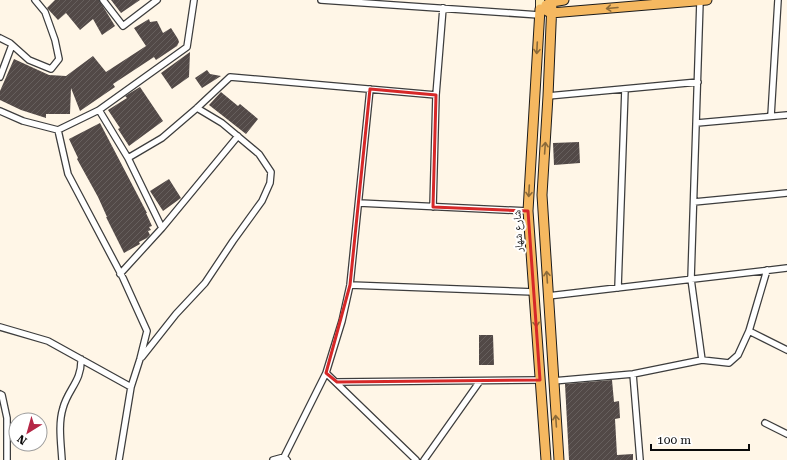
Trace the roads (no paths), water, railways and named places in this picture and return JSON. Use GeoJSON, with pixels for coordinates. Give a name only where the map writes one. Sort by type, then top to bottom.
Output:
{"type":"FeatureCollection","features":[{"type":"Feature","properties":{"kind":"main road"},"geometry":{"type":"LineString","coordinates":[[540,8],[552,1],[564,0]]}},
{"type":"Feature","properties":{"kind":"main road"},"geometry":{"type":"LineString","coordinates":[[540,8],[551,13],[704,0]]}},
{"type":"Feature","properties":{"kind":"main road"},"geometry":{"type":"LineString","coordinates":[[552,1],[542,195],[559,460]]}},
{"type":"Feature","properties":{"kind":"main road","name":"شارع شهار"},"geometry":{"type":"LineString","coordinates":[[540,8],[528,211],[546,460]]}},
{"type":"Feature","properties":{"kind":"street"},"geometry":{"type":"LineString","coordinates":[[0,38],[12,45],[29,60],[51,69],[59,59],[55,40],[45,12],[35,0]]}},
{"type":"Feature","properties":{"kind":"street"},"geometry":{"type":"LineString","coordinates":[[103,0],[123,26],[157,0]]}},
{"type":"Feature","properties":{"kind":"street"},"geometry":{"type":"LineString","coordinates":[[0,111],[23,121],[58,130],[99,110],[187,47],[194,0]]}},
{"type":"Feature","properties":{"kind":"street"},"geometry":{"type":"LineString","coordinates":[[321,0],[444,8],[540,8]]}},
{"type":"Feature","properties":{"kind":"street"},"geometry":{"type":"LineString","coordinates":[[702,360],[691,279],[696,123],[704,0]]}},
{"type":"Feature","properties":{"kind":"street"},"geometry":{"type":"LineString","coordinates":[[771,116],[778,0]]}},
{"type":"Feature","properties":{"kind":"street"},"geometry":{"type":"LineString","coordinates":[[433,207],[436,95],[444,8]]}},
{"type":"Feature","properties":{"kind":"street"},"geometry":{"type":"LineString","coordinates":[[0,77],[12,45]]}},
{"type":"Feature","properties":{"kind":"street"},"geometry":{"type":"LineString","coordinates":[[128,158],[162,138],[230,77],[436,95]]}},
{"type":"Feature","properties":{"kind":"street"},"geometry":{"type":"LineString","coordinates":[[548,96],[698,82]]}},
{"type":"Feature","properties":{"kind":"street"},"geometry":{"type":"LineString","coordinates":[[273,460],[286,459],[326,373],[342,321],[350,284],[370,89]]}},
{"type":"Feature","properties":{"kind":"street"},"geometry":{"type":"LineString","coordinates":[[618,288],[625,89]]}},
{"type":"Feature","properties":{"kind":"street"},"geometry":{"type":"LineString","coordinates":[[140,359],[176,314],[205,283],[262,201],[270,183],[271,172],[259,154],[222,123],[197,108]]}},
{"type":"Feature","properties":{"kind":"street"},"geometry":{"type":"LineString","coordinates":[[99,110],[128,158],[162,228]]}},
{"type":"Feature","properties":{"kind":"street"},"geometry":{"type":"LineString","coordinates":[[696,123],[787,115]]}},
{"type":"Feature","properties":{"kind":"street"},"geometry":{"type":"LineString","coordinates":[[58,130],[68,174],[120,274],[147,331],[131,387],[118,460]]}},
{"type":"Feature","properties":{"kind":"street"},"geometry":{"type":"LineString","coordinates":[[120,274],[162,228],[238,136]]}},
{"type":"Feature","properties":{"kind":"street"},"geometry":{"type":"LineString","coordinates":[[694,202],[787,193]]}},
{"type":"Feature","properties":{"kind":"street"},"geometry":{"type":"LineString","coordinates":[[359,203],[528,211]]}},
{"type":"Feature","properties":{"kind":"street"},"geometry":{"type":"LineString","coordinates":[[548,296],[787,268]]}},
{"type":"Feature","properties":{"kind":"street"},"geometry":{"type":"LineString","coordinates":[[553,381],[632,374],[702,360],[729,363],[738,355],[749,331],[767,270]]}},
{"type":"Feature","properties":{"kind":"street"},"geometry":{"type":"LineString","coordinates":[[350,284],[534,292]]}},
{"type":"Feature","properties":{"kind":"street"},"geometry":{"type":"LineString","coordinates":[[0,327],[48,341],[131,387]]}},
{"type":"Feature","properties":{"kind":"street"},"geometry":{"type":"LineString","coordinates":[[749,331],[787,350]]}},
{"type":"Feature","properties":{"kind":"street"},"geometry":{"type":"LineString","coordinates":[[62,460],[62,409],[66,398],[82,369],[81,359]]}},
{"type":"Feature","properties":{"kind":"street"},"geometry":{"type":"LineString","coordinates":[[326,373],[416,460]]}},
{"type":"Feature","properties":{"kind":"street"},"geometry":{"type":"LineString","coordinates":[[632,374],[640,460]]}},
{"type":"Feature","properties":{"kind":"street"},"geometry":{"type":"LineString","coordinates":[[337,382],[540,380]]}},
{"type":"Feature","properties":{"kind":"street"},"geometry":{"type":"LineString","coordinates":[[424,460],[480,381]]}},
{"type":"Feature","properties":{"kind":"street"},"geometry":{"type":"LineString","coordinates":[[0,394],[2,395],[7,418],[7,460]]}},
{"type":"Feature","properties":{"kind":"street"},"geometry":{"type":"LineString","coordinates":[[764,423],[787,434]]}}]}
